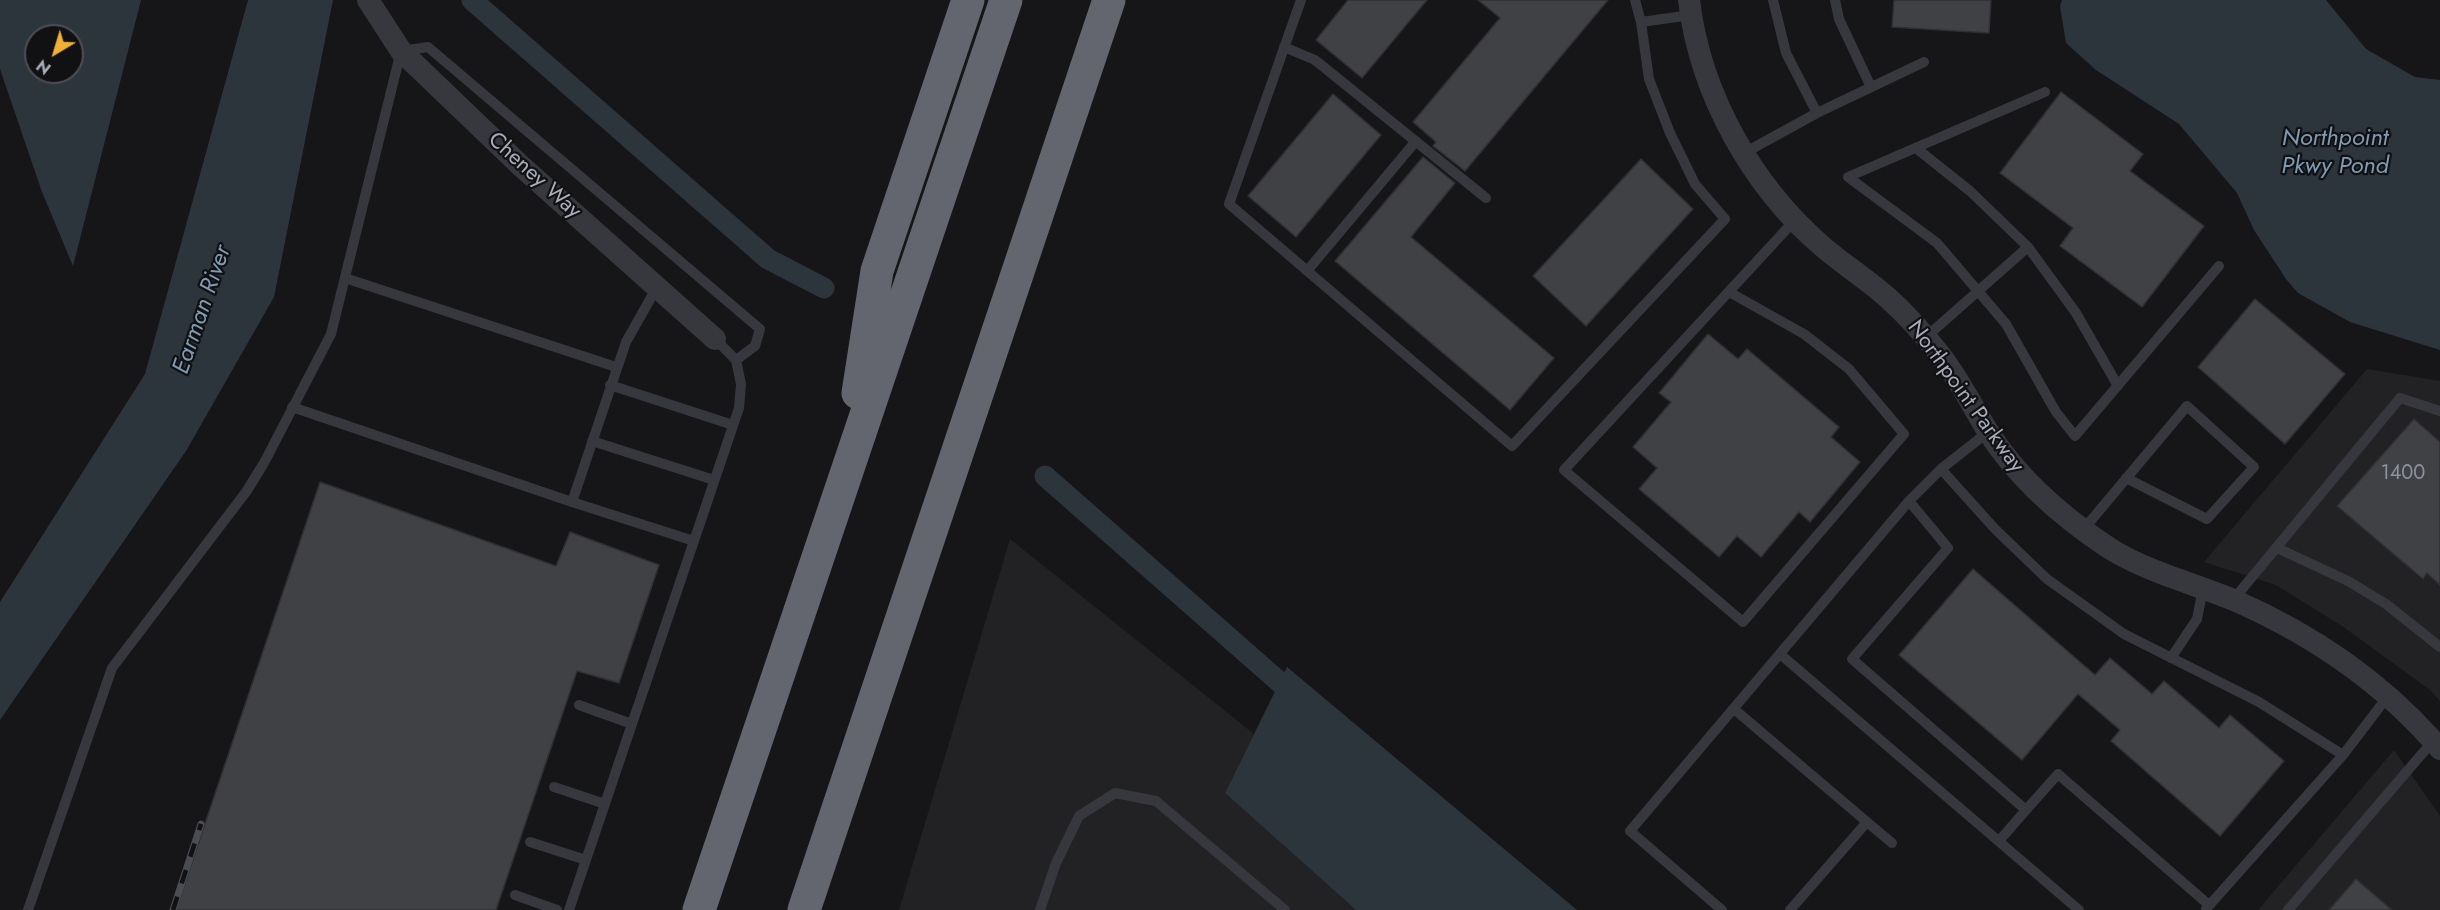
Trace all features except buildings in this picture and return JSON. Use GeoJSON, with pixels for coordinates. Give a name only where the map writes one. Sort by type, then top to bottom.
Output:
{"type":"FeatureCollection","features":[{"type":"Feature","properties":{"kind":"highway"},"geometry":{"type":"LineString","coordinates":[[844,484],[877,271],[968,0]]}},
{"type":"Feature","properties":{"kind":"highway"},"geometry":{"type":"LineString","coordinates":[[699,910],[1006,0]]}},
{"type":"Feature","properties":{"kind":"highway"},"geometry":{"type":"LineString","coordinates":[[804,910],[1109,0]]}},
{"type":"Feature","properties":{"kind":"street","name":"Cheney Way"},"geometry":{"type":"LineString","coordinates":[[368,0],[401,51],[521,166],[715,339]]}},
{"type":"Feature","properties":{"kind":"street","name":"Northpoint Parkway"},"geometry":{"type":"LineString","coordinates":[[1690,8],[1701,58],[1718,104],[1744,153],[1767,188],[1823,247],[1887,297],[1926,337],[1939,352],[1988,432],[2027,481],[2083,530],[2113,550],[2141,565],[2234,600],[2315,641],[2389,695],[2437,745]]}},
{"type":"Feature","properties":{"kind":"lane"},"geometry":{"type":"LineString","coordinates":[[1301,0],[1229,204],[1512,446],[1725,219],[1695,184],[1670,133],[1649,80],[1641,22],[1635,0]]}},
{"type":"Feature","properties":{"kind":"lane"},"geometry":{"type":"LineString","coordinates":[[1773,0],[1786,53],[1817,113]]}},
{"type":"Feature","properties":{"kind":"lane"},"geometry":{"type":"LineString","coordinates":[[1835,0],[1839,19],[1871,87]]}},
{"type":"Feature","properties":{"kind":"lane"},"geometry":{"type":"LineString","coordinates":[[1641,22],[1690,8]]}},
{"type":"Feature","properties":{"kind":"lane"},"geometry":{"type":"LineString","coordinates":[[28,910],[112,668],[246,492],[331,334],[401,51],[428,47],[760,329],[755,346],[736,360]]}},
{"type":"Feature","properties":{"kind":"lane"},"geometry":{"type":"LineString","coordinates":[[1284,47],[1315,60],[1486,198]]}},
{"type":"Feature","properties":{"kind":"lane"},"geometry":{"type":"LineString","coordinates":[[1744,153],[1817,113],[1924,62]]}},
{"type":"Feature","properties":{"kind":"lane"},"geometry":{"type":"LineString","coordinates":[[2045,92],[1848,177],[1937,243],[2006,324],[2056,412],[2075,436],[2219,266]]}},
{"type":"Feature","properties":{"kind":"lane"},"geometry":{"type":"LineString","coordinates":[[1307,271],[1416,141]]}},
{"type":"Feature","properties":{"kind":"lane"},"geometry":{"type":"LineString","coordinates":[[1916,148],[1970,191],[2028,247],[2076,313],[2118,386]]}},
{"type":"Feature","properties":{"kind":"lane"},"geometry":{"type":"LineString","coordinates":[[1729,292],[1804,334],[1849,369],[1904,434],[1743,622],[1564,470],[1795,220]]}},
{"type":"Feature","properties":{"kind":"lane"},"geometry":{"type":"LineString","coordinates":[[1926,337],[2028,247]]}},
{"type":"Feature","properties":{"kind":"lane"},"geometry":{"type":"LineString","coordinates":[[345,278],[616,367]]}},
{"type":"Feature","properties":{"kind":"lane"},"geometry":{"type":"LineString","coordinates":[[572,502],[616,367],[626,342],[657,287]]}},
{"type":"Feature","properties":{"kind":"lane"},"geometry":{"type":"LineString","coordinates":[[569,910],[739,408],[741,384],[736,360],[715,339]]}},
{"type":"Feature","properties":{"kind":"lane"},"geometry":{"type":"LineString","coordinates":[[610,385],[733,425]]}},
{"type":"Feature","properties":{"kind":"lane"},"geometry":{"type":"LineString","coordinates":[[2234,600],[2400,398],[2440,411]]}},
{"type":"Feature","properties":{"kind":"lane"},"geometry":{"type":"LineString","coordinates":[[2083,530],[2187,406],[2254,467],[2207,519],[2127,478]]}},
{"type":"Feature","properties":{"kind":"lane"},"geometry":{"type":"LineString","coordinates":[[292,407],[694,541]]}},
{"type":"Feature","properties":{"kind":"lane"},"geometry":{"type":"LineString","coordinates":[[1722,910],[1630,831],[1909,501],[1941,469],[1988,432]]}},
{"type":"Feature","properties":{"kind":"lane"},"geometry":{"type":"LineString","coordinates":[[592,441],[714,480]]}},
{"type":"Feature","properties":{"kind":"lane"},"geometry":{"type":"LineString","coordinates":[[1941,469],[1995,529],[2048,579],[2124,634],[2259,702],[2343,755]]}},
{"type":"Feature","properties":{"kind":"lane"},"geometry":{"type":"LineString","coordinates":[[1909,501],[1948,548],[1852,659],[2026,810]]}},
{"type":"Feature","properties":{"kind":"lane"},"geometry":{"type":"LineString","coordinates":[[2277,548],[2348,581],[2386,604],[2440,647]]}},
{"type":"Feature","properties":{"kind":"lane"},"geometry":{"type":"LineString","coordinates":[[2171,658],[2198,619],[2203,590]]}},
{"type":"Feature","properties":{"kind":"lane"},"geometry":{"type":"LineString","coordinates":[[1780,654],[2079,910]]}},
{"type":"Feature","properties":{"kind":"lane"},"geometry":{"type":"LineString","coordinates":[[1999,842],[2058,774],[2207,908],[2343,755],[2389,695]]}},
{"type":"Feature","properties":{"kind":"lane"},"geometry":{"type":"LineString","coordinates":[[579,705],[632,724]]}},
{"type":"Feature","properties":{"kind":"lane"},"geometry":{"type":"LineString","coordinates":[[1734,709],[1892,843]]}},
{"type":"Feature","properties":{"kind":"lane"},"geometry":{"type":"LineString","coordinates":[[2288,910],[2437,745]]}},
{"type":"Feature","properties":{"kind":"lane"},"geometry":{"type":"LineString","coordinates":[[554,787],[605,804]]}},
{"type":"Feature","properties":{"kind":"lane"},"geometry":{"type":"LineString","coordinates":[[1040,910],[1056,863],[1079,816],[1115,793],[1156,801],[1285,910]]}},
{"type":"Feature","properties":{"kind":"lane"},"geometry":{"type":"LineString","coordinates":[[1790,910],[1867,822]]}},
{"type":"Feature","properties":{"kind":"lane"},"geometry":{"type":"LineString","coordinates":[[530,842],[586,860]]}},
{"type":"Feature","properties":{"kind":"lane"},"geometry":{"type":"LineString","coordinates":[[515,895],[557,910]]}},
{"type":"Feature","properties":{"kind":"shaded area"},"geometry":{"type":"Polygon","coordinates":[[[2367,369],[2440,381],[2440,701],[2430,690],[2342,626],[2276,585],[2204,562],[2367,369]]]}},
{"type":"Feature","properties":{"kind":"shaded area"},"geometry":{"type":"Polygon","coordinates":[[[1010,539],[1254,734],[1225,793],[1356,910],[899,910],[1010,539]]]}},
{"type":"Feature","properties":{"kind":"shaded area"},"geometry":{"type":"Polygon","coordinates":[[[2394,750],[2440,816],[2440,910],[2258,910],[2394,750]]]}},
{"type":"Feature","properties":{"kind":"water"},"geometry":{"type":"Polygon","coordinates":[[[0,0],[141,0],[73,266],[42,192],[0,69],[0,0]]]}},
{"type":"Feature","properties":{"kind":"water","name":"Earman River"},"geometry":{"type":"Polygon","coordinates":[[[248,0],[333,0],[274,297],[186,451],[0,720],[0,602],[145,374],[248,0]]]}},
{"type":"Feature","properties":{"kind":"water","name":"Northpoint Pkwy Pond"},"geometry":{"type":"Polygon","coordinates":[[[2062,0],[2326,0],[2366,49],[2415,77],[2440,80],[2440,350],[2350,322],[2298,293],[2286,279],[2254,230],[2237,193],[2179,124],[2096,70],[2066,43],[2060,6],[2062,0]]]}},
{"type":"Feature","properties":{"kind":"water"},"geometry":{"type":"Polygon","coordinates":[[[1287,667],[1577,910],[1356,910],[1225,793],[1287,667]]]}},
{"type":"Feature","properties":{"kind":"waterway"},"geometry":{"type":"LineString","coordinates":[[472,0],[768,259],[824,288]]}},
{"type":"Feature","properties":{"kind":"waterway"},"geometry":{"type":"LineString","coordinates":[[1045,476],[1301,701]]}},
{"type":"Feature","properties":{"kind":"railway"},"geometry":{"type":"LineString","coordinates":[[173,910],[201,824]]}}]}
